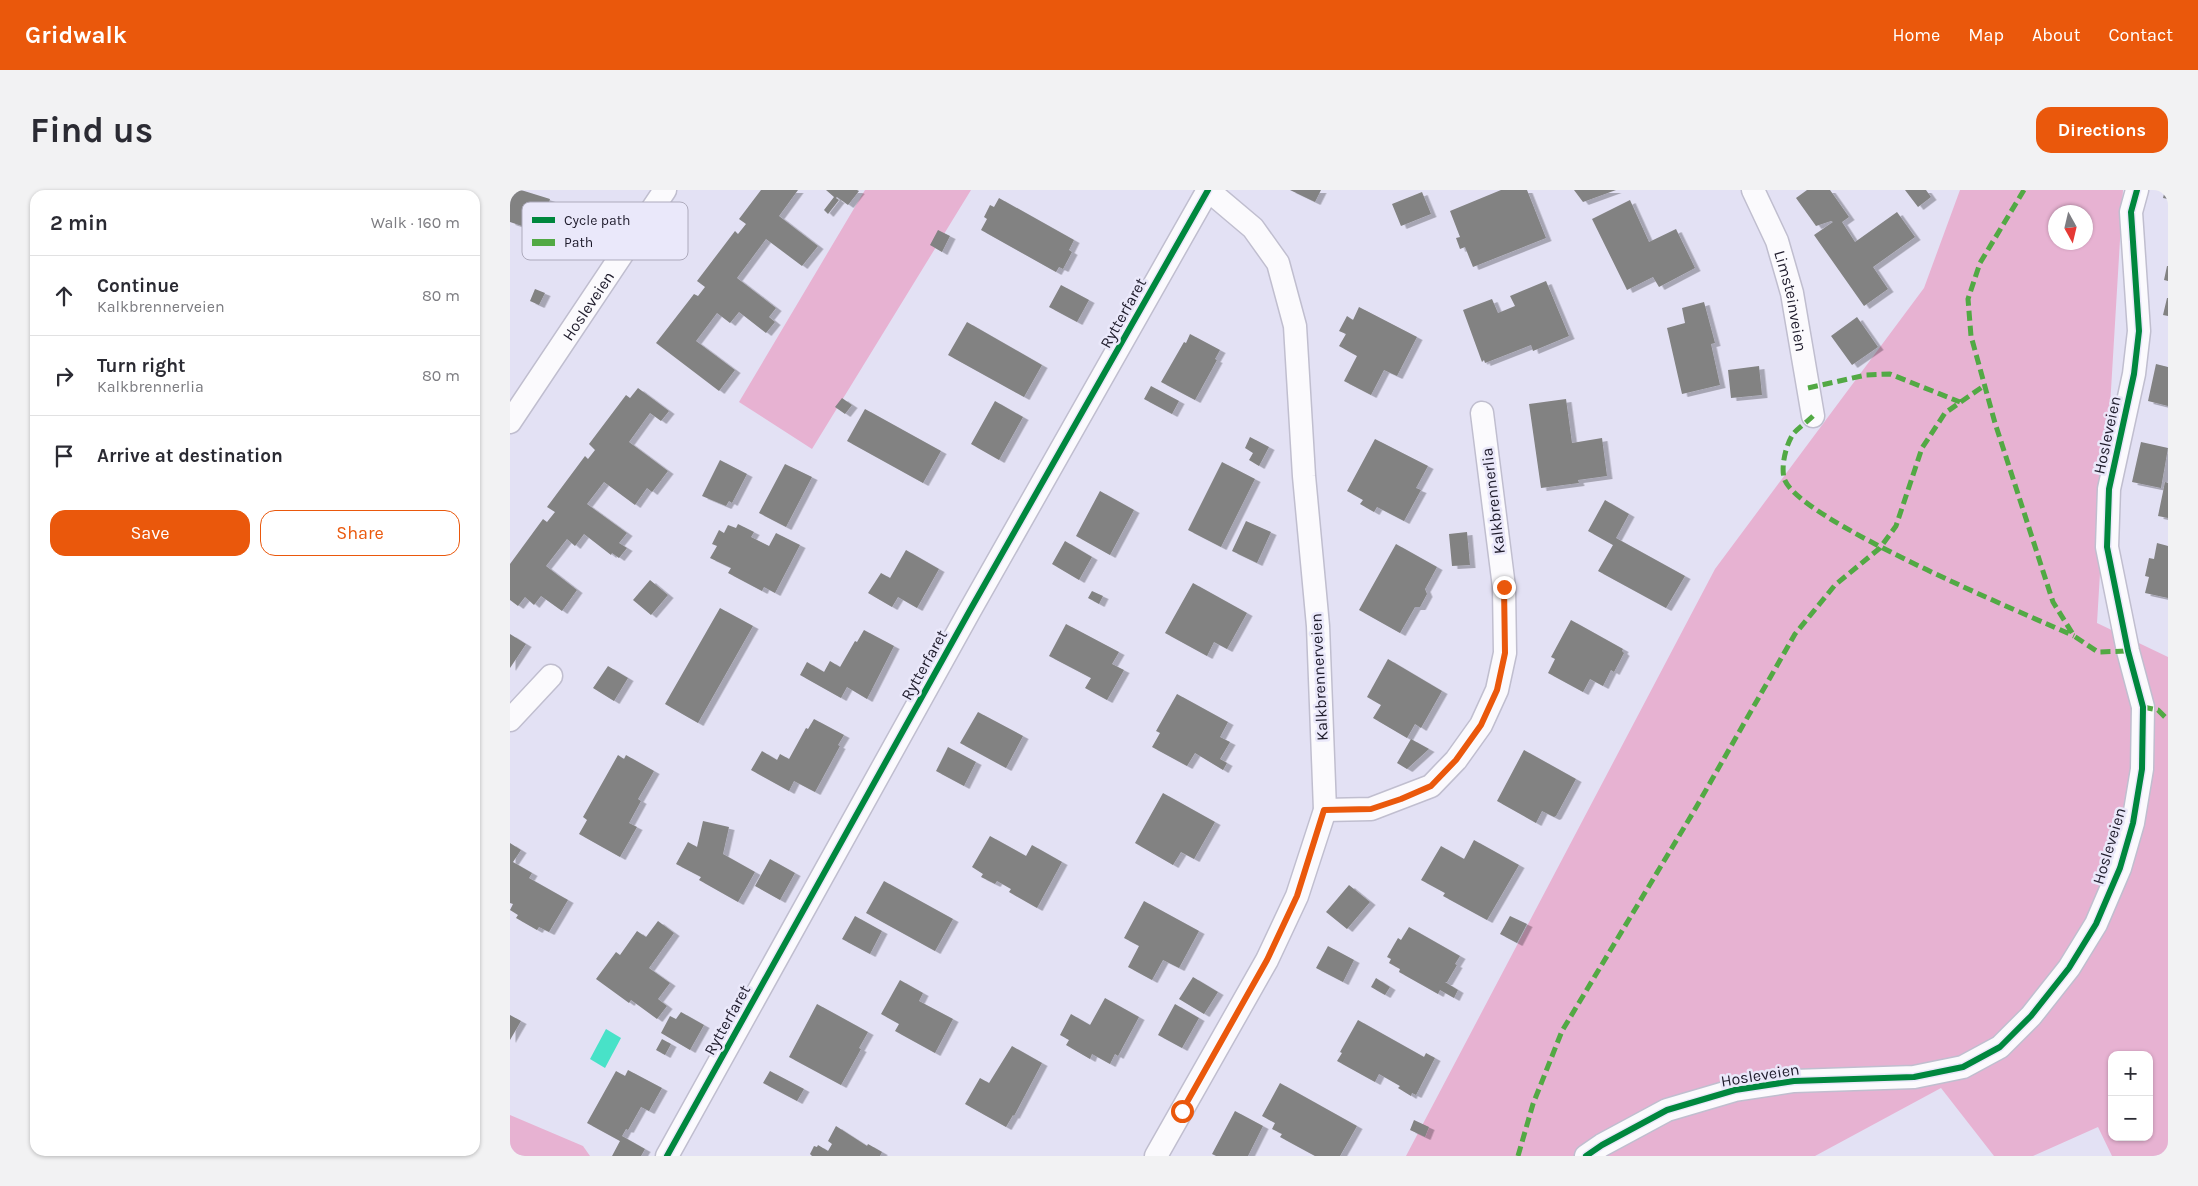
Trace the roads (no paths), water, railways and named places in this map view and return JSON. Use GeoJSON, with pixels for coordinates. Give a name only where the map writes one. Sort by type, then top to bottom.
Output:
{"type":"FeatureCollection","features":[{"type":"Feature","properties":{"kind":"street","name":"Hosleveien"},"geometry":{"type":"LineString","coordinates":[[657,202],[665,190]]}},
{"type":"Feature","properties":{"kind":"street","name":"Kalkbrennerveien"},"geometry":{"type":"LineString","coordinates":[[1156,1156],[1267,960],[1297,896],[1324,810],[1318,626],[1304,476],[1295,326],[1278,263],[1253,228],[1208,190]]}},
{"type":"Feature","properties":{"kind":"street","name":"Rytterfaret"},"geometry":{"type":"LineString","coordinates":[[667,1156],[964,621],[1208,190]]}},
{"type":"Feature","properties":{"kind":"street","name":"Limsteinveien"},"geometry":{"type":"LineString","coordinates":[[1753,190],[1778,241],[1789,284],[1813,416]]}},
{"type":"Feature","properties":{"kind":"street","name":"Hosleveien"},"geometry":{"type":"LineString","coordinates":[[1586,1156],[1602,1145],[1667,1110],[1735,1090],[1794,1081],[1914,1076],[1963,1067],[2000,1047],[2031,1016],[2069,968],[2096,924],[2120,868],[2133,823],[2142,769],[2143,707],[2128,651],[2107,547],[2109,489],[2134,374],[2140,331],[2131,212],[2137,190]]}},
{"type":"Feature","properties":{"kind":"street","name":"Hosleveien"},"geometry":{"type":"LineString","coordinates":[[510,422],[618,260]]}},
{"type":"Feature","properties":{"kind":"street","name":"Kalkbrennerlia"},"geometry":{"type":"LineString","coordinates":[[1324,810],[1371,809],[1431,786],[1456,760],[1481,725],[1497,690],[1505,653],[1504,587],[1482,413]]}},
{"type":"Feature","properties":{"kind":"street"},"geometry":{"type":"LineString","coordinates":[[510,720],[551,676]]}}]}
